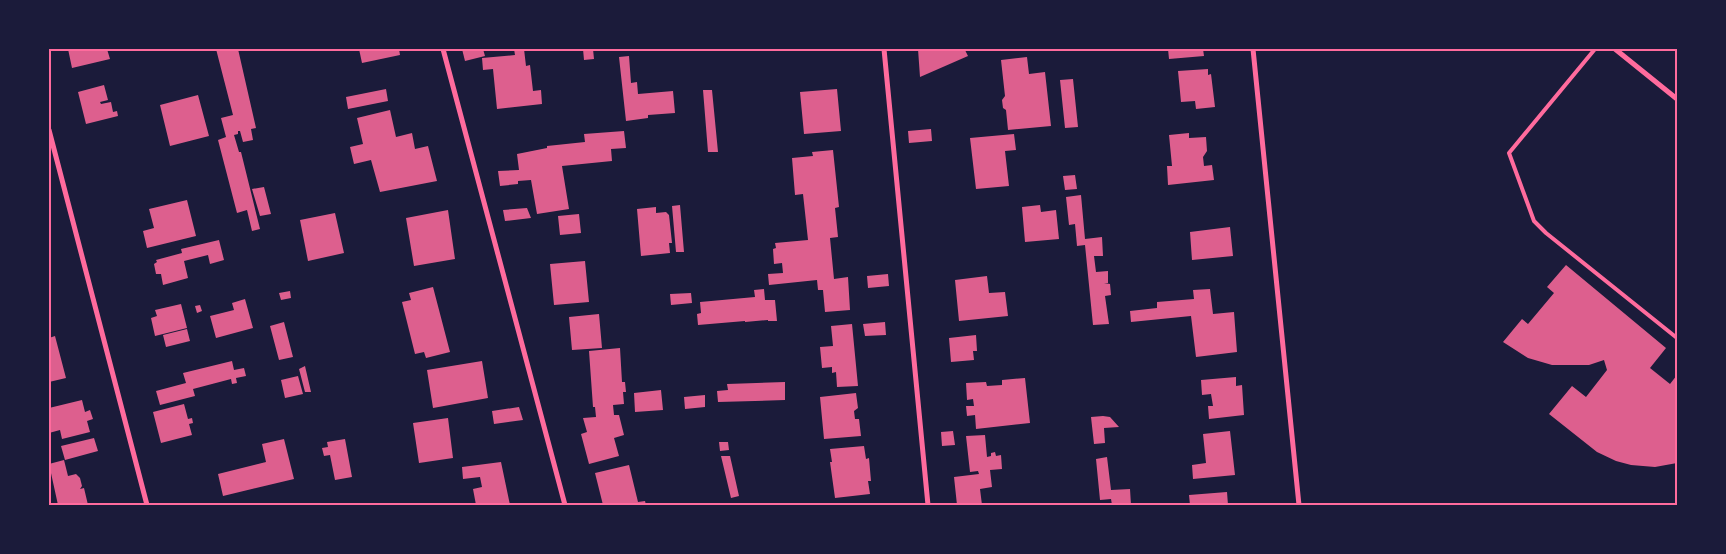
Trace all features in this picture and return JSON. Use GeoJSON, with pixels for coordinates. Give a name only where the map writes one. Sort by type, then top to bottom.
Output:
{"type":"FeatureCollection","features":[{"type":"Feature","properties":{"kind":"street"},"geometry":{"type":"LineString","coordinates":[[443,49],[565,505]]}},
{"type":"Feature","properties":{"kind":"street"},"geometry":{"type":"LineString","coordinates":[[884,49],[928,505]]}},
{"type":"Feature","properties":{"kind":"street"},"geometry":{"type":"LineString","coordinates":[[1253,49],[1299,505]]}},
{"type":"Feature","properties":{"kind":"street"},"geometry":{"type":"LineString","coordinates":[[1616,49],[1677,99]]}},
{"type":"Feature","properties":{"kind":"street"},"geometry":{"type":"LineString","coordinates":[[49,130],[147,505]]}},
{"type":"Feature","properties":{"kind":"lane"},"geometry":{"type":"LineString","coordinates":[[1595,49],[1509,153],[1534,221],[1546,233],[1677,338]]}},
{"type":"Feature","properties":{"kind":"building"},"geometry":{"type":"Polygon","coordinates":[[[68,49],[107,49],[110,59],[72,68],[68,49]]]}},
{"type":"Feature","properties":{"kind":"building"},"geometry":{"type":"Polygon","coordinates":[[[216,49],[238,49],[256,128],[251,129],[253,140],[243,142],[240,131],[234,135],[239,152],[241,152],[260,229],[252,231],[247,210],[237,213],[218,140],[226,137],[221,118],[233,115],[216,49]]]}},
{"type":"Feature","properties":{"kind":"building"},"geometry":{"type":"Polygon","coordinates":[[[359,49],[399,49],[400,55],[362,63],[359,49]]]}},
{"type":"Feature","properties":{"kind":"building"},"geometry":{"type":"Polygon","coordinates":[[[462,49],[483,49],[485,56],[465,61],[462,49]]]}},
{"type":"Feature","properties":{"kind":"building"},"geometry":{"type":"Polygon","coordinates":[[[514,49],[524,49],[526,66],[530,65],[533,91],[541,90],[542,104],[497,109],[493,69],[483,70],[482,58],[515,55],[514,49]]]}},
{"type":"Feature","properties":{"kind":"building"},"geometry":{"type":"Polygon","coordinates":[[[583,49],[593,49],[594,59],[584,60],[583,49]]]}},
{"type":"Feature","properties":{"kind":"building"},"geometry":{"type":"Polygon","coordinates":[[[918,49],[962,49],[965,50],[968,56],[920,77],[918,49]]]}},
{"type":"Feature","properties":{"kind":"building"},"geometry":{"type":"Polygon","coordinates":[[[1168,49],[1203,49],[1204,56],[1169,59],[1168,49]]]}},
{"type":"Feature","properties":{"kind":"building"},"geometry":{"type":"Polygon","coordinates":[[[629,56],[631,83],[637,82],[638,94],[673,91],[675,113],[648,115],[648,118],[626,121],[619,57],[629,56]]]}},
{"type":"Feature","properties":{"kind":"building"},"geometry":{"type":"Polygon","coordinates":[[[1027,57],[1029,74],[1045,72],[1051,126],[1008,130],[1006,110],[1003,108],[1002,100],[1005,96],[1001,60],[1027,57]]]}},
{"type":"Feature","properties":{"kind":"building"},"geometry":{"type":"Polygon","coordinates":[[[1208,69],[1208,75],[1211,74],[1215,107],[1196,109],[1195,101],[1181,102],[1178,71],[1208,69]]]}},
{"type":"Feature","properties":{"kind":"building"},"geometry":{"type":"Polygon","coordinates":[[[1073,79],[1078,127],[1065,128],[1060,80],[1073,79]]]}},
{"type":"Feature","properties":{"kind":"building"},"geometry":{"type":"Polygon","coordinates":[[[104,85],[108,100],[100,102],[101,104],[111,102],[113,112],[117,111],[118,116],[86,124],[78,92],[104,85]]]}},
{"type":"Feature","properties":{"kind":"building"},"geometry":{"type":"Polygon","coordinates":[[[386,89],[388,101],[348,109],[346,97],[386,89]]]}},
{"type":"Feature","properties":{"kind":"building"},"geometry":{"type":"Polygon","coordinates":[[[837,89],[841,131],[804,134],[800,92],[837,89]]]}},
{"type":"Feature","properties":{"kind":"building"},"geometry":{"type":"Polygon","coordinates":[[[703,90],[712,90],[718,152],[708,152],[703,90]]]}},
{"type":"Feature","properties":{"kind":"building"},"geometry":{"type":"Polygon","coordinates":[[[198,95],[209,136],[170,146],[160,105],[198,95]]]}},
{"type":"Feature","properties":{"kind":"building"},"geometry":{"type":"Polygon","coordinates":[[[390,110],[396,137],[412,133],[415,149],[428,146],[437,181],[380,192],[371,160],[354,164],[350,147],[363,144],[357,118],[390,110]]]}},
{"type":"Feature","properties":{"kind":"building"},"geometry":{"type":"Polygon","coordinates":[[[931,129],[932,141],[909,143],[908,131],[931,129]]]}},
{"type":"Feature","properties":{"kind":"building"},"geometry":{"type":"Polygon","coordinates":[[[624,131],[626,148],[611,149],[612,161],[562,166],[569,209],[537,214],[531,180],[500,186],[498,171],[519,170],[517,154],[547,148],[547,146],[585,142],[584,134],[624,131]]]}},
{"type":"Feature","properties":{"kind":"building"},"geometry":{"type":"Polygon","coordinates":[[[1189,133],[1189,138],[1206,137],[1207,151],[1203,157],[1204,166],[1212,165],[1214,180],[1168,185],[1167,166],[1172,166],[1169,135],[1189,133]]]}},
{"type":"Feature","properties":{"kind":"building"},"geometry":{"type":"Polygon","coordinates":[[[1014,134],[1016,150],[1005,151],[1009,186],[976,189],[970,138],[1014,134]]]}},
{"type":"Feature","properties":{"kind":"building"},"geometry":{"type":"Polygon","coordinates":[[[833,150],[839,207],[835,208],[838,237],[830,238],[834,279],[848,277],[850,310],[825,312],[823,290],[818,290],[817,280],[769,285],[768,274],[783,273],[782,263],[774,264],[773,249],[776,248],[775,243],[808,240],[803,194],[795,195],[792,158],[813,156],[812,152],[833,150]]]}},
{"type":"Feature","properties":{"kind":"building"},"geometry":{"type":"Polygon","coordinates":[[[1075,175],[1077,189],[1065,190],[1063,176],[1075,175]]]}},
{"type":"Feature","properties":{"kind":"building"},"geometry":{"type":"Polygon","coordinates":[[[264,187],[271,214],[260,216],[252,189],[264,187]]]}},
{"type":"Feature","properties":{"kind":"building"},"geometry":{"type":"Polygon","coordinates":[[[1081,195],[1085,239],[1102,237],[1103,256],[1094,256],[1096,272],[1108,271],[1108,283],[1104,283],[1110,284],[1111,295],[1105,296],[1109,324],[1093,325],[1085,245],[1077,246],[1075,224],[1069,225],[1066,197],[1081,195]]]}},
{"type":"Feature","properties":{"kind":"building"},"geometry":{"type":"Polygon","coordinates":[[[187,200],[196,236],[147,248],[143,231],[154,228],[149,209],[187,200]]]}},
{"type":"Feature","properties":{"kind":"building"},"geometry":{"type":"Polygon","coordinates":[[[680,205],[684,252],[676,252],[672,206],[680,205]]]}},
{"type":"Feature","properties":{"kind":"building"},"geometry":{"type":"Polygon","coordinates":[[[1040,205],[1041,212],[1056,210],[1059,239],[1025,242],[1022,207],[1040,205]]]}},
{"type":"Feature","properties":{"kind":"building"},"geometry":{"type":"Polygon","coordinates":[[[656,207],[656,213],[666,212],[669,215],[672,243],[669,243],[670,253],[641,256],[637,209],[656,207]]]}},
{"type":"Feature","properties":{"kind":"building"},"geometry":{"type":"Polygon","coordinates":[[[527,208],[531,218],[505,221],[503,210],[527,208]]]}},
{"type":"Feature","properties":{"kind":"building"},"geometry":{"type":"Polygon","coordinates":[[[448,210],[455,259],[414,266],[406,218],[448,210]]]}},
{"type":"Feature","properties":{"kind":"building"},"geometry":{"type":"Polygon","coordinates":[[[335,213],[344,253],[308,261],[300,220],[335,213]]]}},
{"type":"Feature","properties":{"kind":"building"},"geometry":{"type":"Polygon","coordinates":[[[579,214],[581,233],[560,235],[558,216],[579,214]]]}},
{"type":"Feature","properties":{"kind":"building"},"geometry":{"type":"Polygon","coordinates":[[[1230,227],[1233,256],[1192,260],[1190,232],[1230,227]]]}},
{"type":"Feature","properties":{"kind":"building"},"geometry":{"type":"Polygon","coordinates":[[[219,240],[224,260],[210,264],[208,255],[184,261],[188,278],[163,285],[161,274],[156,274],[154,264],[157,262],[156,260],[182,253],[181,249],[219,240]]]}},
{"type":"Feature","properties":{"kind":"building"},"geometry":{"type":"Polygon","coordinates":[[[585,261],[589,302],[554,305],[550,264],[585,261]]]}},
{"type":"Feature","properties":{"kind":"building"},"geometry":{"type":"Polygon","coordinates":[[[1566,265],[1666,348],[1650,368],[1670,384],[1677,375],[1677,463],[1655,467],[1631,465],[1616,461],[1597,452],[1549,414],[1572,386],[1586,397],[1607,370],[1604,360],[1589,365],[1552,365],[1528,358],[1503,342],[1522,319],[1528,324],[1554,293],[1547,287],[1566,265]]]}},
{"type":"Feature","properties":{"kind":"building"},"geometry":{"type":"Polygon","coordinates":[[[888,274],[889,286],[868,288],[867,276],[888,274]]]}},
{"type":"Feature","properties":{"kind":"building"},"geometry":{"type":"Polygon","coordinates":[[[987,276],[989,293],[1005,292],[1008,316],[959,321],[955,280],[987,276]]]}},
{"type":"Feature","properties":{"kind":"building"},"geometry":{"type":"Polygon","coordinates":[[[433,287],[450,352],[426,358],[424,352],[415,354],[402,302],[411,300],[409,293],[433,287]]]}},
{"type":"Feature","properties":{"kind":"building"},"geometry":{"type":"Polygon","coordinates":[[[764,289],[765,300],[775,300],[777,321],[745,321],[698,325],[697,314],[701,313],[700,302],[755,297],[754,290],[764,289]]]}},
{"type":"Feature","properties":{"kind":"building"},"geometry":{"type":"Polygon","coordinates":[[[1210,289],[1213,314],[1234,312],[1237,352],[1196,357],[1191,316],[1131,322],[1130,311],[1157,308],[1157,302],[1194,299],[1193,290],[1210,289]]]}},
{"type":"Feature","properties":{"kind":"building"},"geometry":{"type":"Polygon","coordinates":[[[290,291],[291,298],[281,300],[279,293],[290,291]]]}},
{"type":"Feature","properties":{"kind":"building"},"geometry":{"type":"Polygon","coordinates":[[[691,293],[692,303],[671,305],[670,294],[691,293]]]}},
{"type":"Feature","properties":{"kind":"building"},"geometry":{"type":"Polygon","coordinates":[[[245,299],[253,328],[216,338],[210,316],[234,310],[232,303],[245,299]]]}},
{"type":"Feature","properties":{"kind":"building"},"geometry":{"type":"Polygon","coordinates":[[[181,304],[187,328],[155,336],[151,318],[157,316],[155,310],[181,304]]]}},
{"type":"Feature","properties":{"kind":"building"},"geometry":{"type":"Polygon","coordinates":[[[200,305],[202,311],[197,313],[195,306],[200,305]]]}},
{"type":"Feature","properties":{"kind":"building"},"geometry":{"type":"Polygon","coordinates":[[[599,314],[602,348],[572,350],[569,317],[599,314]]]}},
{"type":"Feature","properties":{"kind":"building"},"geometry":{"type":"Polygon","coordinates":[[[284,322],[293,357],[279,360],[270,326],[284,322]]]}},
{"type":"Feature","properties":{"kind":"building"},"geometry":{"type":"Polygon","coordinates":[[[885,322],[886,335],[865,336],[863,324],[885,322]]]}},
{"type":"Feature","properties":{"kind":"building"},"geometry":{"type":"Polygon","coordinates":[[[852,324],[858,386],[837,387],[836,372],[832,373],[832,367],[822,368],[820,347],[833,346],[831,326],[852,324]]]}},
{"type":"Feature","properties":{"kind":"building"},"geometry":{"type":"Polygon","coordinates":[[[187,329],[190,341],[166,347],[163,335],[187,329]]]}},
{"type":"Feature","properties":{"kind":"building"},"geometry":{"type":"Polygon","coordinates":[[[976,335],[977,351],[973,351],[974,360],[951,362],[949,338],[976,335]]]}},
{"type":"Feature","properties":{"kind":"building"},"geometry":{"type":"Polygon","coordinates":[[[55,336],[66,378],[49,382],[49,338],[55,336]]]}},
{"type":"Feature","properties":{"kind":"building"},"geometry":{"type":"Polygon","coordinates":[[[620,348],[622,382],[625,382],[626,392],[623,392],[624,404],[613,405],[614,415],[619,415],[624,435],[614,438],[619,456],[589,464],[581,434],[587,432],[583,418],[596,417],[595,407],[593,407],[589,351],[620,348]]]}},
{"type":"Feature","properties":{"kind":"building"},"geometry":{"type":"Polygon","coordinates":[[[232,361],[234,370],[244,368],[246,376],[236,378],[237,383],[232,384],[231,379],[193,389],[195,396],[160,405],[156,391],[186,383],[183,373],[232,361]]]}},
{"type":"Feature","properties":{"kind":"building"},"geometry":{"type":"Polygon","coordinates":[[[482,361],[488,398],[433,408],[427,370],[482,361]]]}},
{"type":"Feature","properties":{"kind":"building"},"geometry":{"type":"Polygon","coordinates":[[[305,366],[311,392],[305,392],[299,369],[305,366]]]}},
{"type":"Feature","properties":{"kind":"building"},"geometry":{"type":"Polygon","coordinates":[[[298,376],[303,394],[285,398],[281,380],[298,376]]]}},
{"type":"Feature","properties":{"kind":"building"},"geometry":{"type":"Polygon","coordinates":[[[1236,377],[1236,386],[1242,385],[1244,415],[1209,419],[1208,406],[1213,406],[1211,394],[1202,395],[1201,380],[1236,377]]]}},
{"type":"Feature","properties":{"kind":"building"},"geometry":{"type":"Polygon","coordinates":[[[1025,378],[1030,423],[976,429],[975,415],[967,416],[966,406],[974,406],[973,399],[967,400],[966,383],[986,382],[987,386],[1002,385],[1002,380],[1025,378]]]}},
{"type":"Feature","properties":{"kind":"building"},"geometry":{"type":"Polygon","coordinates":[[[785,382],[785,400],[718,402],[717,391],[728,390],[727,384],[785,382]]]}},
{"type":"Feature","properties":{"kind":"building"},"geometry":{"type":"Polygon","coordinates":[[[661,390],[663,410],[635,412],[634,393],[661,390]]]}},
{"type":"Feature","properties":{"kind":"building"},"geometry":{"type":"Polygon","coordinates":[[[856,393],[858,408],[854,411],[855,419],[859,419],[861,436],[824,439],[820,397],[856,393]]]}},
{"type":"Feature","properties":{"kind":"building"},"geometry":{"type":"Polygon","coordinates":[[[705,395],[705,407],[685,409],[684,397],[705,395]]]}},
{"type":"Feature","properties":{"kind":"building"},"geometry":{"type":"Polygon","coordinates":[[[82,400],[85,412],[90,410],[93,419],[87,421],[90,432],[62,439],[60,430],[49,433],[49,408],[82,400]]]}},
{"type":"Feature","properties":{"kind":"building"},"geometry":{"type":"Polygon","coordinates":[[[184,404],[188,419],[192,418],[193,423],[189,424],[192,435],[161,443],[153,412],[184,404]]]}},
{"type":"Feature","properties":{"kind":"building"},"geometry":{"type":"Polygon","coordinates":[[[519,407],[523,420],[494,424],[492,411],[519,407]]]}},
{"type":"Feature","properties":{"kind":"building"},"geometry":{"type":"Polygon","coordinates":[[[1091,417],[1110,417],[1119,427],[1104,428],[1105,443],[1094,444],[1091,417]]]}},
{"type":"Feature","properties":{"kind":"building"},"geometry":{"type":"Polygon","coordinates":[[[448,418],[453,458],[419,463],[413,423],[448,418]]]}},
{"type":"Feature","properties":{"kind":"building"},"geometry":{"type":"Polygon","coordinates":[[[953,431],[955,445],[942,446],[941,432],[953,431]]]}},
{"type":"Feature","properties":{"kind":"building"},"geometry":{"type":"Polygon","coordinates":[[[1230,431],[1235,475],[1193,479],[1192,465],[1206,463],[1203,434],[1230,431]]]}},
{"type":"Feature","properties":{"kind":"building"},"geometry":{"type":"Polygon","coordinates":[[[985,435],[987,457],[995,452],[996,456],[1001,455],[1002,469],[990,470],[992,487],[980,489],[982,505],[957,505],[954,477],[979,474],[978,471],[970,472],[966,436],[985,435]]]}},
{"type":"Feature","properties":{"kind":"building"},"geometry":{"type":"Polygon","coordinates":[[[94,438],[98,451],[65,460],[61,446],[94,438]]]}},
{"type":"Feature","properties":{"kind":"building"},"geometry":{"type":"Polygon","coordinates":[[[284,439],[294,479],[223,496],[218,474],[266,462],[262,444],[284,439]]]}},
{"type":"Feature","properties":{"kind":"building"},"geometry":{"type":"Polygon","coordinates":[[[345,439],[352,477],[335,480],[330,455],[324,456],[322,448],[328,447],[327,442],[345,439]]]}},
{"type":"Feature","properties":{"kind":"building"},"geometry":{"type":"Polygon","coordinates":[[[719,442],[728,442],[729,450],[720,451],[719,442]]]}},
{"type":"Feature","properties":{"kind":"building"},"geometry":{"type":"Polygon","coordinates":[[[864,446],[866,459],[869,458],[871,481],[868,481],[870,494],[835,498],[830,449],[864,446]]]}},
{"type":"Feature","properties":{"kind":"building"},"geometry":{"type":"Polygon","coordinates":[[[721,456],[730,456],[739,496],[731,498],[721,456]]]}},
{"type":"Feature","properties":{"kind":"building"},"geometry":{"type":"Polygon","coordinates":[[[1107,457],[1111,490],[1130,489],[1131,505],[1112,505],[1111,499],[1100,500],[1096,459],[1107,457]]]}},
{"type":"Feature","properties":{"kind":"building"},"geometry":{"type":"Polygon","coordinates":[[[64,460],[68,476],[76,474],[80,478],[82,486],[80,489],[84,488],[88,505],[58,505],[49,464],[64,460]]]}},
{"type":"Feature","properties":{"kind":"building"},"geometry":{"type":"Polygon","coordinates":[[[501,462],[510,505],[476,505],[473,489],[482,487],[480,477],[463,479],[462,467],[501,462]]]}},
{"type":"Feature","properties":{"kind":"building"},"geometry":{"type":"Polygon","coordinates":[[[629,465],[638,502],[645,501],[646,505],[603,505],[595,473],[629,465]]]}},
{"type":"Feature","properties":{"kind":"building"},"geometry":{"type":"Polygon","coordinates":[[[1227,492],[1228,505],[1190,505],[1189,495],[1227,492]]]}}]}
